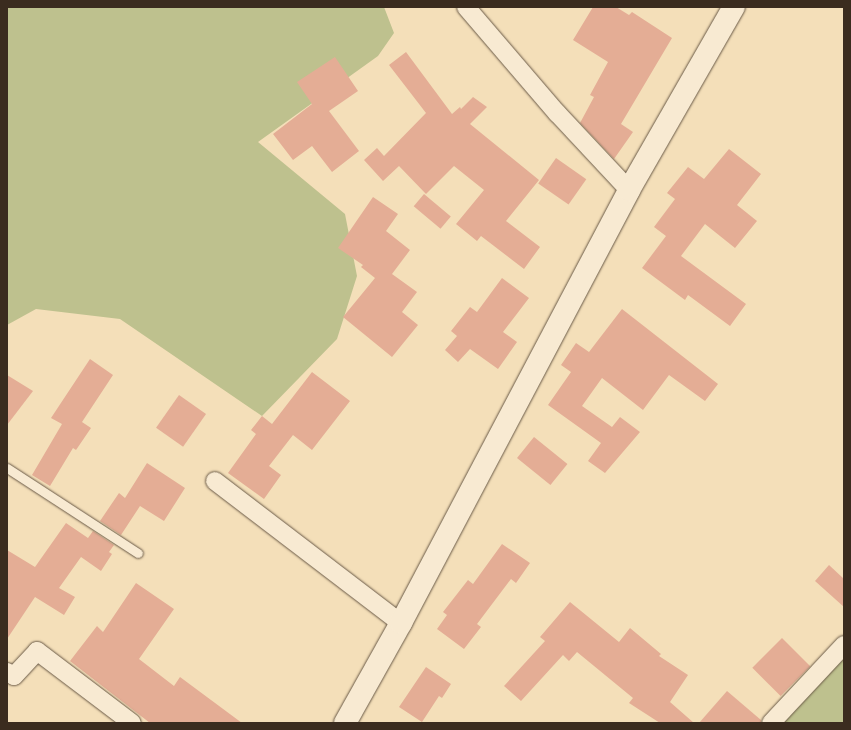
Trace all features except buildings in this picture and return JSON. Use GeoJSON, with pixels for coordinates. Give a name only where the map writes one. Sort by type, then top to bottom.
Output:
{"type":"FeatureCollection","features":[{"type":"Feature","properties":{"kind":"street"},"geometry":{"type":"LineString","coordinates":[[466,7],[557,113],[629,190]]}},
{"type":"Feature","properties":{"kind":"street"},"geometry":{"type":"LineString","coordinates":[[345,723],[401,623],[629,190],[734,7]]}},
{"type":"Feature","properties":{"kind":"street"},"geometry":{"type":"LineString","coordinates":[[215,482],[401,623]]}},
{"type":"Feature","properties":{"kind":"street"},"geometry":{"type":"LineString","coordinates":[[7,672],[14,676],[37,651],[132,723]]}},
{"type":"Feature","properties":{"kind":"street"},"geometry":{"type":"LineString","coordinates":[[771,723],[842,653]]}},
{"type":"Feature","properties":{"kind":"lane"},"geometry":{"type":"LineString","coordinates":[[7,468],[138,553]]}},
{"type":"Feature","properties":{"kind":"green space"},"geometry":{"type":"Polygon","coordinates":[[[7,7],[384,7],[394,33],[378,56],[258,142],[345,214],[357,276],[337,339],[262,416],[120,319],[36,309],[7,325],[7,7]]]}},
{"type":"Feature","properties":{"kind":"green space"},"geometry":{"type":"Polygon","coordinates":[[[844,645],[844,723],[771,723],[844,645]]]}}]}
